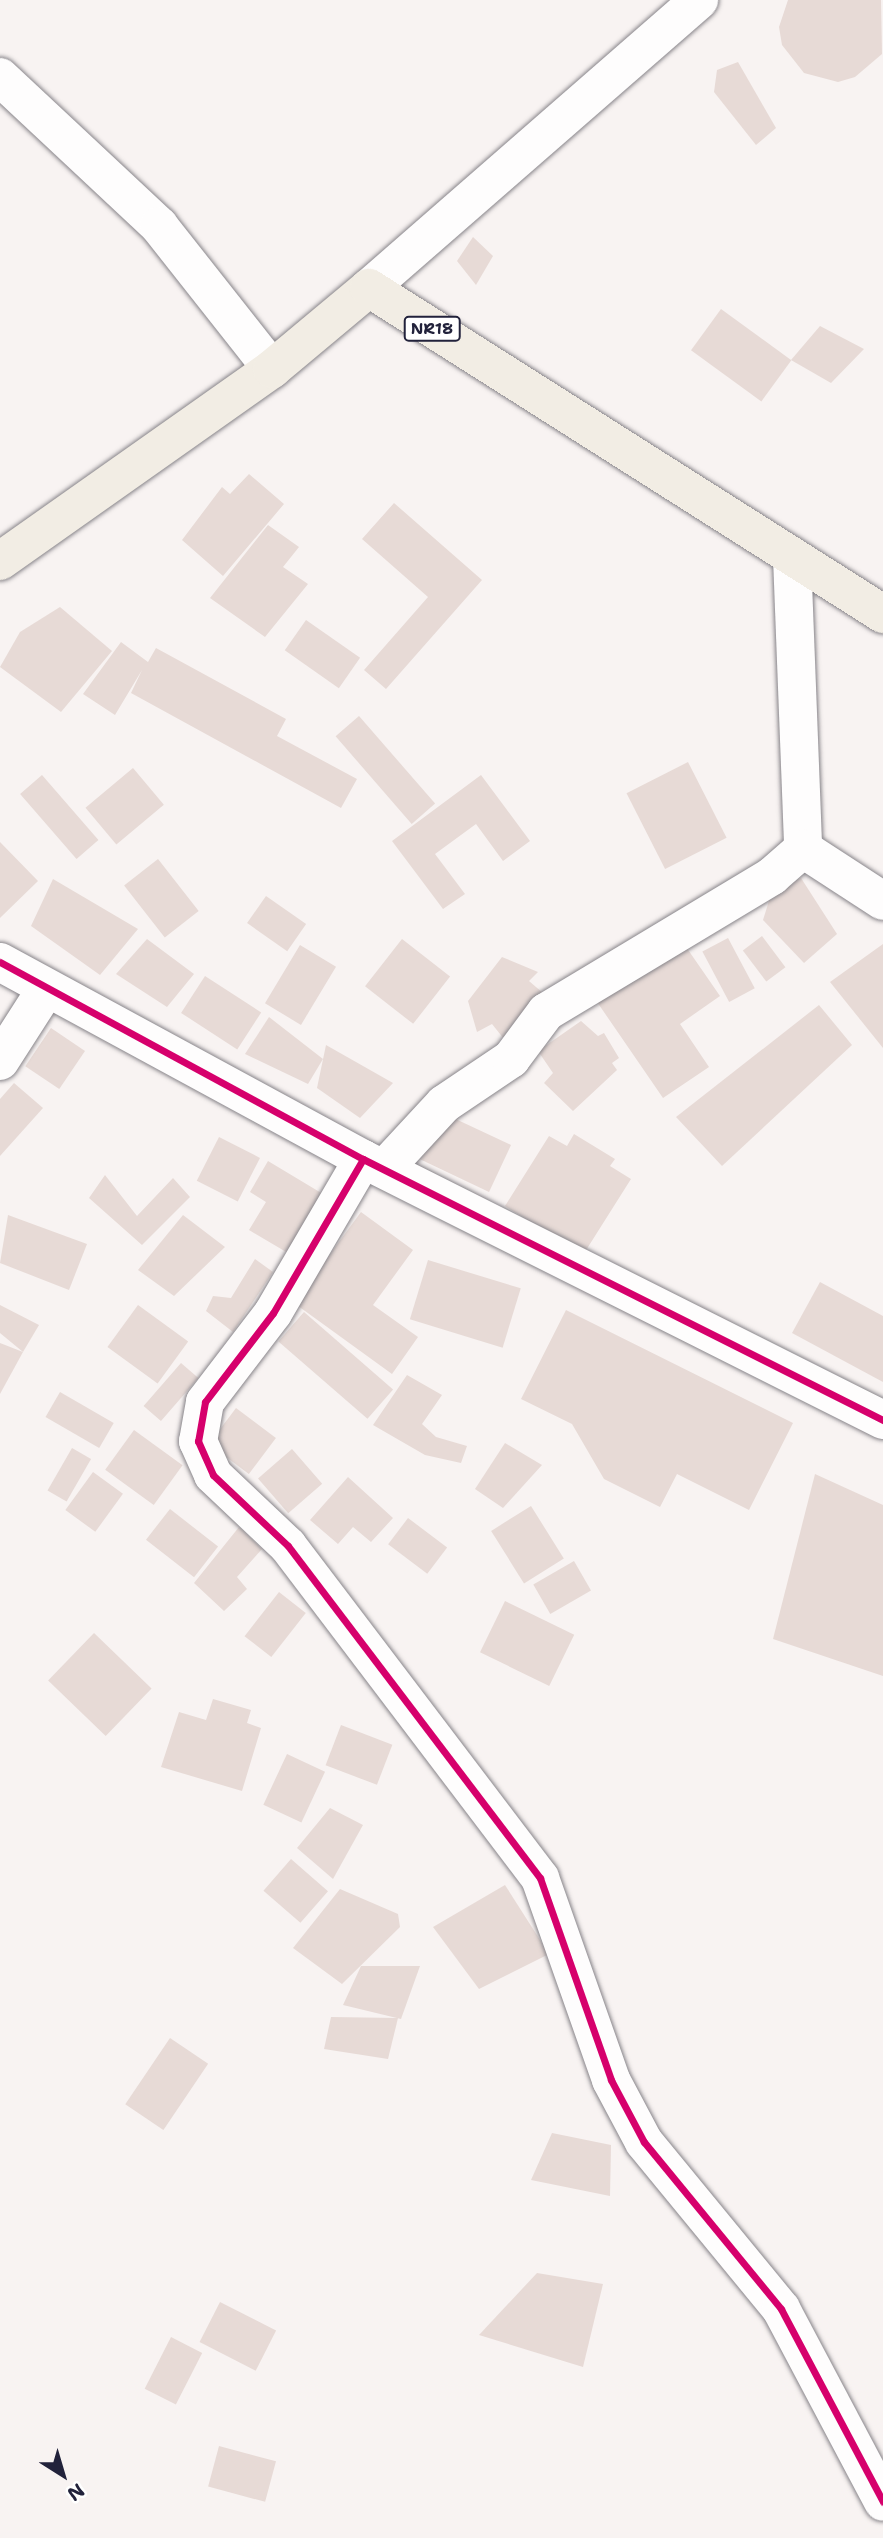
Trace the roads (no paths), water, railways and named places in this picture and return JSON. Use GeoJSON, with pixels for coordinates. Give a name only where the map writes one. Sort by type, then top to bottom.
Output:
{"type":"FeatureCollection","features":[{"type":"Feature","properties":{"kind":"main road"},"geometry":{"type":"LineString","coordinates":[[0,561],[272,369],[369,288]]}},
{"type":"Feature","properties":{"kind":"main road","name":"NR18"},"geometry":{"type":"LineString","coordinates":[[369,288],[883,614]]}},
{"type":"Feature","properties":{"kind":"street"},"geometry":{"type":"LineString","coordinates":[[369,288],[699,0]]}},
{"type":"Feature","properties":{"kind":"street"},"geometry":{"type":"LineString","coordinates":[[0,77],[159,226],[272,369]]}},
{"type":"Feature","properties":{"kind":"street"},"geometry":{"type":"LineString","coordinates":[[792,557],[803,849]]}},
{"type":"Feature","properties":{"kind":"street"},"geometry":{"type":"LineString","coordinates":[[803,849],[883,901]]}},
{"type":"Feature","properties":{"kind":"street"},"geometry":{"type":"LineString","coordinates":[[803,849],[772,876],[546,1012],[511,1059],[444,1104],[373,1164],[273,1313],[205,1402],[198,1441],[213,1475],[288,1546],[540,1878],[611,2080],[643,2142],[781,2309],[883,2502]]}},
{"type":"Feature","properties":{"kind":"street"},"geometry":{"type":"LineString","coordinates":[[0,962],[373,1164],[883,1420]]}},
{"type":"Feature","properties":{"kind":"street"},"geometry":{"type":"LineString","coordinates":[[0,1061],[46,989]]}}]}
